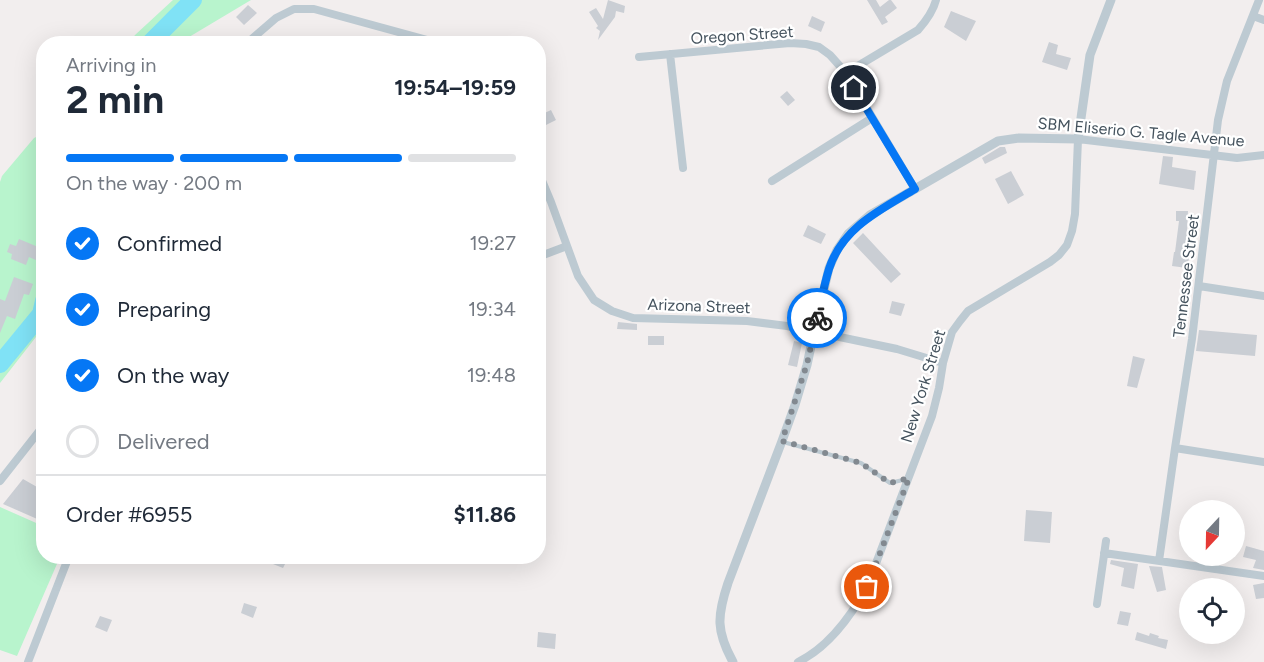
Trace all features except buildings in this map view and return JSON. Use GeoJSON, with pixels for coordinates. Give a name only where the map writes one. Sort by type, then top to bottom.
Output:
{"type":"FeatureCollection","features":[{"type":"Feature","properties":{"kind":"street"},"geometry":{"type":"LineString","coordinates":[[846,74],[918,30],[927,20],[936,0]]}},
{"type":"Feature","properties":{"kind":"street","name":"New York Street"},"geometry":{"type":"LineString","coordinates":[[798,662],[826,642],[842,626],[867,587],[932,416],[952,332],[968,311],[1050,262],[1066,245],[1072,231],[1075,214],[1078,139],[1090,55],[1111,0]]}},
{"type":"Feature","properties":{"kind":"street","name":"Tennessee Street"},"geometry":{"type":"LineString","coordinates":[[1159,561],[1192,339],[1218,120],[1227,81],[1259,0]]}},
{"type":"Feature","properties":{"kind":"street"},"geometry":{"type":"LineString","coordinates":[[255,36],[276,18],[294,9],[314,9],[413,36]]}},
{"type":"Feature","properties":{"kind":"street"},"geometry":{"type":"LineString","coordinates":[[1253,16],[1264,20]]}},
{"type":"Feature","properties":{"kind":"street","name":"Oregon Street"},"geometry":{"type":"LineString","coordinates":[[639,57],[790,43],[819,47],[830,55],[846,74],[915,189]]}},
{"type":"Feature","properties":{"kind":"street"},"geometry":{"type":"LineString","coordinates":[[670,54],[683,168]]}},
{"type":"Feature","properties":{"kind":"street"},"geometry":{"type":"LineString","coordinates":[[772,181],[872,118]]}},
{"type":"Feature","properties":{"kind":"street","name":"SBM Eliserio G. Tagle Avenue"},"geometry":{"type":"LineString","coordinates":[[733,662],[723,642],[720,606],[782,441],[807,364],[829,268],[848,234],[870,215],[998,141],[1019,138],[1078,139],[1237,158],[1264,155]]}},
{"type":"Feature","properties":{"kind":"street","name":"Arizona Street"},"geometry":{"type":"LineString","coordinates":[[546,192],[578,276],[594,300],[612,311],[633,318],[747,321],[787,326],[897,349],[943,363]]}},
{"type":"Feature","properties":{"kind":"street"},"geometry":{"type":"LineString","coordinates":[[546,254],[567,246]]}},
{"type":"Feature","properties":{"kind":"street"},"geometry":{"type":"LineString","coordinates":[[1199,286],[1264,296]]}},
{"type":"Feature","properties":{"kind":"street"},"geometry":{"type":"LineString","coordinates":[[0,482],[36,437]]}},
{"type":"Feature","properties":{"kind":"street"},"geometry":{"type":"LineString","coordinates":[[1175,448],[1264,462]]}},
{"type":"Feature","properties":{"kind":"street"},"geometry":{"type":"LineString","coordinates":[[1097,604],[1106,541]]}},
{"type":"Feature","properties":{"kind":"street"},"geometry":{"type":"LineString","coordinates":[[1104,552],[1264,576]]}},
{"type":"Feature","properties":{"kind":"street"},"geometry":{"type":"LineString","coordinates":[[28,662],[66,564]]}},
{"type":"Feature","properties":{"kind":"lane"},"geometry":{"type":"LineString","coordinates":[[782,441],[861,463],[890,483],[909,478]]}},
{"type":"Feature","properties":{"kind":"green space"},"geometry":{"type":"Polygon","coordinates":[[[173,0],[251,0],[191,36],[135,35],[173,0]]]}},
{"type":"Feature","properties":{"kind":"green space"},"geometry":{"type":"Polygon","coordinates":[[[36,137],[36,337],[0,383],[0,182],[2,176],[36,137]]]}},
{"type":"Feature","properties":{"kind":"green space"},"geometry":{"type":"Polygon","coordinates":[[[0,507],[36,523],[36,564],[57,564],[17,656],[0,650],[0,507]]]}},
{"type":"Feature","properties":{"kind":"waterway"},"geometry":{"type":"LineString","coordinates":[[157,36],[193,0]]}},
{"type":"Feature","properties":{"kind":"waterway"},"geometry":{"type":"LineString","coordinates":[[0,364],[36,320]]}},
{"type":"Feature","properties":{"kind":"way so far"},"geometry":{"type":"LineString","coordinates":[[817,318],[807,364],[782,441],[861,463],[890,483],[909,478],[867,587]]}},
{"type":"Feature","properties":{"kind":"route"},"geometry":{"type":"LineString","coordinates":[[817,318],[829,268],[848,234],[870,215],[915,189],[854,88]]}}]}
